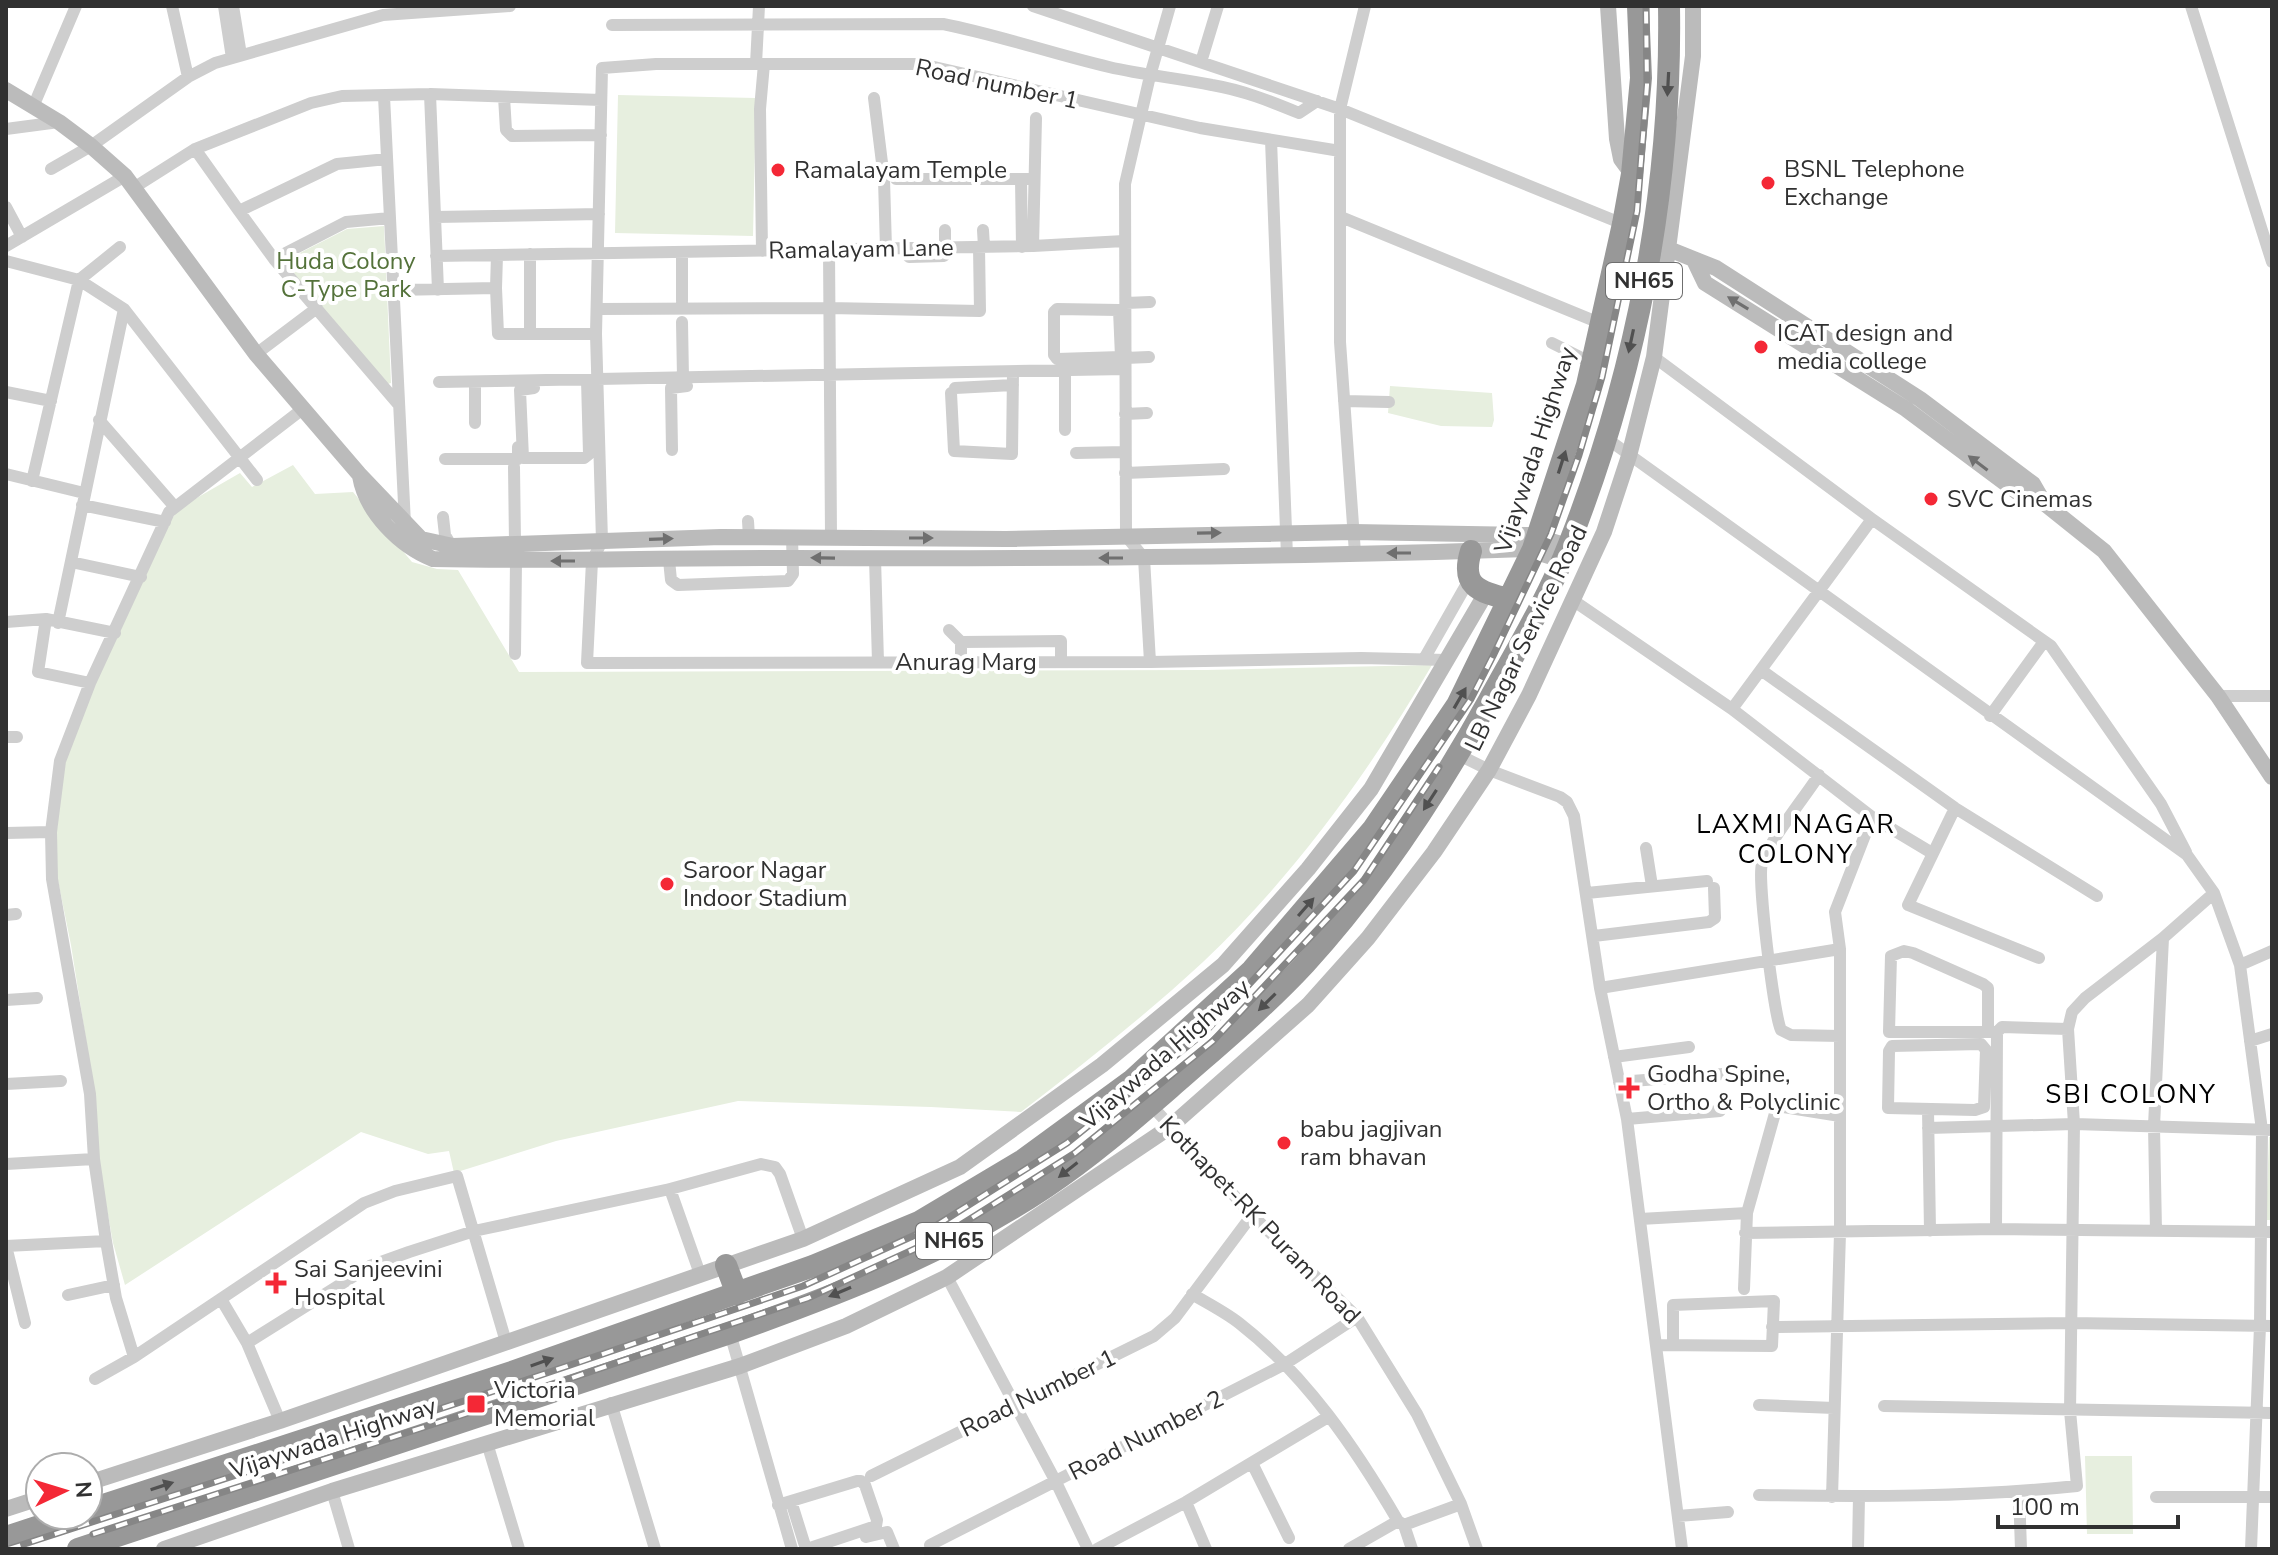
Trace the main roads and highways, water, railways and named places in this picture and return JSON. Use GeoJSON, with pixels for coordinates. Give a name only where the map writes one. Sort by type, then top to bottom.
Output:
{"type":"FeatureCollection","features":[{"type":"Feature","properties":{"kind":"highway","name":"Vijaywada Highway"},"geometry":{"type":"LineString","coordinates":[[104,1505],[512,1372],[737,1294],[919,1222],[1009,1168],[1131,1081],[1252,970],[1373,829],[1457,705],[1535,543],[1592,363],[1623,224],[1632,174],[1641,78],[1638,6]]}},
{"type":"Feature","properties":{"kind":"highway","name":"Vijaywada Highway"},"geometry":{"type":"LineString","coordinates":[[78,1549],[730,1333],[801,1308],[933,1253],[1049,1185],[1151,1105],[1257,1012],[1304,965],[1398,849],[1459,755],[1565,553],[1620,394],[1661,246],[1670,51],[1669,6]]}},
{"type":"Feature","properties":{"kind":"highway"},"geometry":{"type":"LineString","coordinates":[[1471,551],[1467,562],[1477,587],[1508,599]]}},
{"type":"Feature","properties":{"kind":"highway"},"geometry":{"type":"LineString","coordinates":[[1373,829],[1398,849]]}},
{"type":"Feature","properties":{"kind":"highway"},"geometry":{"type":"LineString","coordinates":[[1009,1168],[1029,1197]]}},
{"type":"Feature","properties":{"kind":"highway"},"geometry":{"type":"LineString","coordinates":[[983,1184],[1004,1213]]}},
{"type":"Feature","properties":{"kind":"highway"},"geometry":{"type":"LineString","coordinates":[[726,1265],[737,1294]]}},
{"type":"Feature","properties":{"kind":"highway"},"geometry":{"type":"LineString","coordinates":[[261,1453],[271,1486]]}},
{"type":"Feature","properties":{"kind":"railway"},"geometry":{"type":"LineString","coordinates":[[9,1549],[473,1398],[803,1286],[937,1225],[1067,1143],[1205,1032],[1354,871],[1471,699],[1551,534],[1602,377],[1637,211],[1647,85],[1646,6]]}},
{"type":"Feature","properties":{"kind":"railway"},"geometry":{"type":"LineString","coordinates":[[93,1534],[477,1410],[808,1298],[943,1236],[1075,1153],[1213,1041],[1364,880],[1439,767]]}},
{"type":"Feature","properties":{"kind":"place","name":"Ramalayam Temple"},"geometry":{"type":"Point","coordinates":[778,170]}},
{"type":"Feature","properties":{"kind":"place","name":"BSNL Telephone Exchange"},"geometry":{"type":"Point","coordinates":[1768,183]}},
{"type":"Feature","properties":{"kind":"place","name":"ICAT design and media college"},"geometry":{"type":"Point","coordinates":[1761,347]}},
{"type":"Feature","properties":{"kind":"place","name":"SVC Cinemas"},"geometry":{"type":"Point","coordinates":[1931,499]}},
{"type":"Feature","properties":{"kind":"place","name":"Saroor Nagar Indoor Stadium"},"geometry":{"type":"Point","coordinates":[667,884]}},
{"type":"Feature","properties":{"kind":"place","name":"Godha Spine, Ortho & Polyclinic"},"geometry":{"type":"Point","coordinates":[1629,1088]}},
{"type":"Feature","properties":{"kind":"place","name":"babu jagjivan ram bhavan"},"geometry":{"type":"Point","coordinates":[1284,1143]}},
{"type":"Feature","properties":{"kind":"place","name":"Sai Sanjeevini Hospital"},"geometry":{"type":"Point","coordinates":[276,1283]}},
{"type":"Feature","properties":{"kind":"place","name":"Victoria Memorial"},"geometry":{"type":"Point","coordinates":[476,1404]}},
{"type":"Feature","properties":{"kind":"district","name":"LAXMI NAGAR COLONY"},"geometry":{"type":"Point","coordinates":[1796,839]}},
{"type":"Feature","properties":{"kind":"district","name":"SBI COLONY"},"geometry":{"type":"Point","coordinates":[2131,1094]}},
{"type":"Feature","properties":{"kind":"park label","name":"Huda Colony C-Type Park"},"geometry":{"type":"Point","coordinates":[346,275]}}]}
